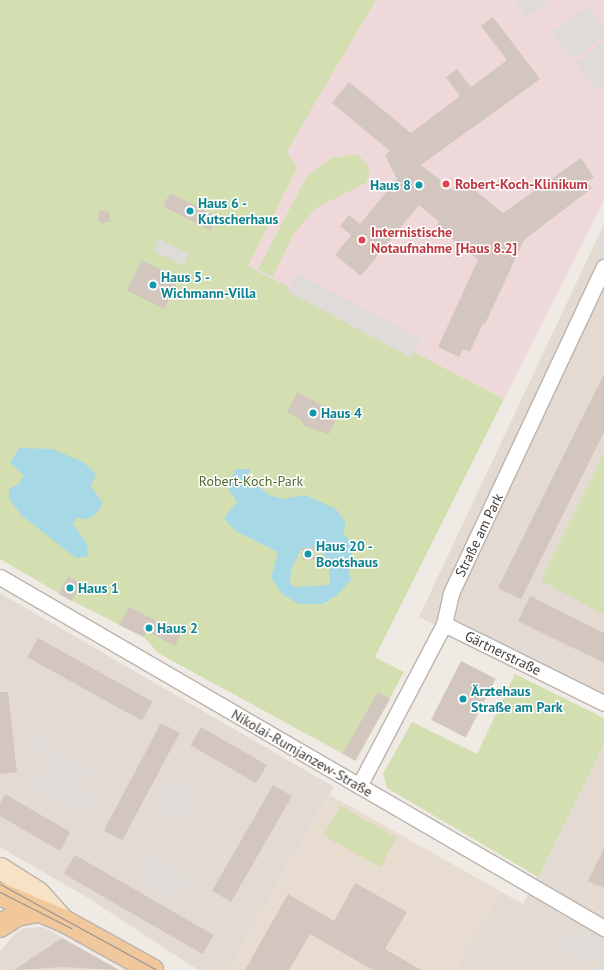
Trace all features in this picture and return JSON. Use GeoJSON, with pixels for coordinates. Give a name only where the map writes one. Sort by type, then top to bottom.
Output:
{"type":"FeatureCollection","features":[{"type":"Feature","properties":{"kind":"main road"},"geometry":{"type":"LineString","coordinates":[[0,868],[38,892],[64,921]]}},
{"type":"Feature","properties":{"kind":"main road"},"geometry":{"type":"LineString","coordinates":[[0,894],[64,921],[152,970]]}},
{"type":"Feature","properties":{"kind":"main road"},"geometry":{"type":"LineString","coordinates":[[0,926],[16,915],[38,911]]}},
{"type":"Feature","properties":{"kind":"street","name":"Straße am Park"},"geometry":{"type":"LineString","coordinates":[[359,786],[444,624],[451,593],[601,284],[604,267]]}},
{"type":"Feature","properties":{"kind":"street","name":"Nikolai-Rumjanzew-Straße"},"geometry":{"type":"LineString","coordinates":[[0,577],[604,928]]}},
{"type":"Feature","properties":{"kind":"street","name":"Gärtnerstraße"},"geometry":{"type":"LineString","coordinates":[[444,624],[604,703]]}},
{"type":"Feature","properties":{"kind":"shaded area","name":"Robert-Koch-Klinikum"},"geometry":{"type":"Polygon","coordinates":[[[376,0],[604,0],[604,200],[504,399],[247,266],[297,168],[287,151],[376,0]]]}},
{"type":"Feature","properties":{"kind":"shaded area"},"geometry":{"type":"Polygon","coordinates":[[[514,0],[550,0],[527,17],[514,0]]]}},
{"type":"Feature","properties":{"kind":"shaded area"},"geometry":{"type":"Polygon","coordinates":[[[588,5],[604,27],[604,36],[573,60],[552,32],[588,5]]]}},
{"type":"Feature","properties":{"kind":"shaded area"},"geometry":{"type":"Polygon","coordinates":[[[604,41],[604,85],[596,91],[575,63],[604,41]]]}},
{"type":"Feature","properties":{"kind":"shaded area"},"geometry":{"type":"Polygon","coordinates":[[[604,224],[604,711],[419,617],[604,224]]]}},
{"type":"Feature","properties":{"kind":"shaded area"},"geometry":{"type":"Polygon","coordinates":[[[159,239],[190,254],[184,266],[153,251],[159,239]]]}},
{"type":"Feature","properties":{"kind":"shaded area"},"geometry":{"type":"Polygon","coordinates":[[[297,273],[421,339],[412,358],[287,292],[297,273]]]}},
{"type":"Feature","properties":{"kind":"shaded area"},"geometry":{"type":"Polygon","coordinates":[[[0,593],[334,787],[228,970],[198,970],[85,896],[0,847],[0,593]]]}},
{"type":"Feature","properties":{"kind":"shaded area"},"geometry":{"type":"Polygon","coordinates":[[[28,734],[93,769],[81,788],[43,767],[48,757],[29,747],[28,734]]]}},
{"type":"Feature","properties":{"kind":"shaded area"},"geometry":{"type":"Polygon","coordinates":[[[604,744],[604,970],[456,970],[500,891],[523,904],[604,744]]]}},
{"type":"Feature","properties":{"kind":"shaded area"},"geometry":{"type":"Polygon","coordinates":[[[44,768],[92,796],[80,816],[34,785],[44,768]]]}},
{"type":"Feature","properties":{"kind":"shaded area"},"geometry":{"type":"Polygon","coordinates":[[[172,775],[197,789],[181,819],[156,805],[172,775]]]}},
{"type":"Feature","properties":{"kind":"shaded area"},"geometry":{"type":"Polygon","coordinates":[[[330,795],[500,891],[456,970],[228,970],[330,795]]]}},
{"type":"Feature","properties":{"kind":"shaded area"},"geometry":{"type":"Polygon","coordinates":[[[148,857],[187,879],[176,899],[137,877],[148,857]]]}},
{"type":"Feature","properties":{"kind":"shaded area"},"geometry":{"type":"Polygon","coordinates":[[[43,927],[119,970],[0,970],[0,951],[15,934],[24,928],[43,927]]]}},
{"type":"Feature","properties":{"kind":"shaded area"},"geometry":{"type":"Polygon","coordinates":[[[573,927],[602,943],[590,965],[561,949],[573,927]]]}},
{"type":"Feature","properties":{"kind":"green space","name":"Robert-Koch-Park"},"geometry":{"type":"Polygon","coordinates":[[[0,0],[376,0],[287,151],[297,168],[248,266],[504,399],[375,657],[404,672],[356,761],[158,653],[144,637],[72,601],[0,559],[0,0]]]}},
{"type":"Feature","properties":{"kind":"green space"},"geometry":{"type":"Polygon","coordinates":[[[357,154],[370,167],[366,183],[316,208],[293,235],[273,277],[258,269],[307,176],[332,158],[357,154]]]}},
{"type":"Feature","properties":{"kind":"green space"},"geometry":{"type":"Polygon","coordinates":[[[604,453],[604,615],[541,580],[604,453]]]}},
{"type":"Feature","properties":{"kind":"green space"},"geometry":{"type":"Polygon","coordinates":[[[515,674],[604,718],[604,744],[538,877],[387,788],[383,774],[412,722],[477,754],[515,674]]]}},
{"type":"Feature","properties":{"kind":"green space"},"geometry":{"type":"Polygon","coordinates":[[[340,806],[397,838],[380,867],[324,836],[340,806]]]}},
{"type":"Feature","properties":{"kind":"water"},"geometry":{"type":"Polygon","coordinates":[[[19,448],[52,449],[83,462],[96,474],[91,486],[103,503],[97,513],[88,519],[77,518],[73,524],[87,544],[88,556],[76,558],[21,515],[9,499],[9,489],[19,484],[24,475],[10,463],[19,448]]]}},
{"type":"Feature","properties":{"kind":"water"},"geometry":{"type":"Polygon","coordinates":[[[236,469],[250,469],[249,478],[269,495],[283,499],[305,495],[336,509],[346,523],[343,532],[354,547],[348,566],[351,580],[337,595],[323,604],[298,604],[281,593],[271,577],[278,552],[234,530],[224,518],[237,502],[226,486],[236,469]],[[318,548],[301,549],[291,569],[290,584],[295,587],[330,585],[329,562],[318,548]]]}},
{"type":"Feature","properties":{"kind":"building","name":"Haus 8"},"geometry":{"type":"Polygon","coordinates":[[[493,17],[540,79],[421,165],[452,190],[461,179],[503,213],[581,158],[594,177],[587,182],[592,188],[524,240],[485,324],[483,323],[470,352],[463,349],[459,357],[438,347],[478,260],[436,226],[439,222],[419,205],[361,276],[335,255],[351,235],[340,226],[349,215],[360,224],[397,179],[385,155],[390,151],[332,103],[349,82],[411,133],[460,96],[446,77],[457,69],[471,87],[507,60],[481,26],[493,17]]]}},
{"type":"Feature","properties":{"kind":"building","name":"Haus 6 - Kutscherhaus"},"geometry":{"type":"Polygon","coordinates":[[[170,193],[217,217],[210,230],[163,206],[170,193]]]}},
{"type":"Feature","properties":{"kind":"building"},"geometry":{"type":"Polygon","coordinates":[[[100,210],[110,212],[110,222],[101,223],[98,219],[100,210]]]}},
{"type":"Feature","properties":{"kind":"building","name":"Haus 5 - Wichmann-Villa"},"geometry":{"type":"Polygon","coordinates":[[[142,260],[179,279],[164,309],[127,290],[142,260]]]}},
{"type":"Feature","properties":{"kind":"building"},"geometry":{"type":"Polygon","coordinates":[[[604,374],[604,432],[521,599],[498,588],[604,374]]]}},
{"type":"Feature","properties":{"kind":"building","name":"Haus 4"},"geometry":{"type":"Polygon","coordinates":[[[297,392],[339,414],[329,434],[304,426],[300,419],[287,412],[297,392]]]}},
{"type":"Feature","properties":{"kind":"building","name":"Haus 20 - Bootshaus"},"geometry":{"type":"Polygon","coordinates":[[[314,547],[315,559],[303,560],[301,549],[314,547]]]}},
{"type":"Feature","properties":{"kind":"building","name":"Haus 1"},"geometry":{"type":"Polygon","coordinates":[[[68,576],[81,583],[72,601],[59,594],[68,576]]]}},
{"type":"Feature","properties":{"kind":"building"},"geometry":{"type":"Polygon","coordinates":[[[530,596],[604,633],[604,663],[518,621],[530,596]]]}},
{"type":"Feature","properties":{"kind":"building","name":"Haus 2"},"geometry":{"type":"Polygon","coordinates":[[[129,607],[181,633],[175,646],[147,631],[144,637],[119,625],[129,607]]]}},
{"type":"Feature","properties":{"kind":"building"},"geometry":{"type":"Polygon","coordinates":[[[38,638],[153,702],[142,721],[27,657],[38,638]]]}},
{"type":"Feature","properties":{"kind":"building","name":"Ärztehaus Straße am Park"},"geometry":{"type":"Polygon","coordinates":[[[461,661],[496,679],[466,738],[431,720],[461,661]]]}},
{"type":"Feature","properties":{"kind":"building"},"geometry":{"type":"Polygon","coordinates":[[[0,692],[8,692],[17,772],[0,774],[0,692]]]}},
{"type":"Feature","properties":{"kind":"building"},"geometry":{"type":"Polygon","coordinates":[[[378,692],[390,699],[355,760],[342,753],[378,692]]]}},
{"type":"Feature","properties":{"kind":"building"},"geometry":{"type":"Polygon","coordinates":[[[161,723],[180,733],[122,841],[104,831],[161,723]]]}},
{"type":"Feature","properties":{"kind":"building"},"geometry":{"type":"Polygon","coordinates":[[[201,727],[267,765],[256,783],[190,745],[201,727]]]}},
{"type":"Feature","properties":{"kind":"building"},"geometry":{"type":"Polygon","coordinates":[[[273,785],[292,796],[231,902],[212,891],[273,785]]]}},
{"type":"Feature","properties":{"kind":"building"},"geometry":{"type":"Polygon","coordinates":[[[5,794],[70,832],[60,851],[0,816],[0,803],[5,794]]]}},
{"type":"Feature","properties":{"kind":"building"},"geometry":{"type":"Polygon","coordinates":[[[604,848],[604,888],[588,881],[604,848]]]}},
{"type":"Feature","properties":{"kind":"building"},"geometry":{"type":"Polygon","coordinates":[[[75,855],[214,935],[203,954],[64,874],[75,855]]]}},
{"type":"Feature","properties":{"kind":"building"},"geometry":{"type":"Polygon","coordinates":[[[355,883],[407,912],[385,949],[421,970],[373,970],[310,934],[289,970],[245,970],[288,894],[334,921],[355,883]]]}},
{"type":"Feature","properties":{"kind":"building"},"geometry":{"type":"Polygon","coordinates":[[[62,938],[119,970],[63,967],[14,970],[62,938]]]}},
{"type":"Feature","properties":{"kind":"tram line"},"geometry":{"type":"LineString","coordinates":[[0,884],[157,970]]}},
{"type":"Feature","properties":{"kind":"tram line"},"geometry":{"type":"LineString","coordinates":[[0,892],[71,928]]}},
{"type":"Feature","properties":{"kind":"place","name":"Robert-Koch-Klinikum"},"geometry":{"type":"Point","coordinates":[446,184]}},
{"type":"Feature","properties":{"kind":"place","name":"Haus 8"},"geometry":{"type":"Point","coordinates":[419,185]}},
{"type":"Feature","properties":{"kind":"place","name":"Haus 6 - Kutscherhaus"},"geometry":{"type":"Point","coordinates":[190,211]}},
{"type":"Feature","properties":{"kind":"place","name":"Internistische Notaufnahme [Haus 8.2]"},"geometry":{"type":"Point","coordinates":[362,240]}},
{"type":"Feature","properties":{"kind":"place","name":"Haus 5 - Wichmann-Villa"},"geometry":{"type":"Point","coordinates":[153,285]}},
{"type":"Feature","properties":{"kind":"place","name":"Haus 4"},"geometry":{"type":"Point","coordinates":[313,413]}},
{"type":"Feature","properties":{"kind":"place","name":"Haus 20 - Bootshaus"},"geometry":{"type":"Point","coordinates":[308,554]}},
{"type":"Feature","properties":{"kind":"place","name":"Haus 1"},"geometry":{"type":"Point","coordinates":[70,588]}},
{"type":"Feature","properties":{"kind":"place","name":"Haus 2"},"geometry":{"type":"Point","coordinates":[149,628]}},
{"type":"Feature","properties":{"kind":"place","name":"Ärztehaus Straße am Park"},"geometry":{"type":"Point","coordinates":[463,699]}}]}
